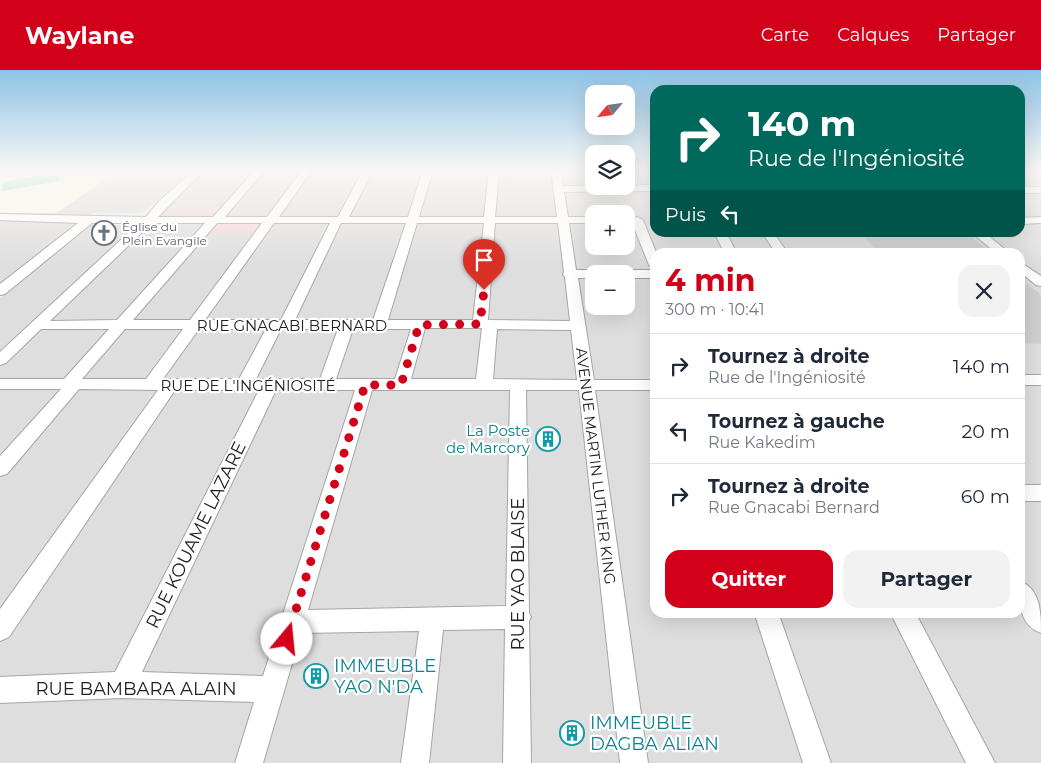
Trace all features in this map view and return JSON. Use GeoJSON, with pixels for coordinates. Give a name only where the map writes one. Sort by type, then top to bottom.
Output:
{"type":"FeatureCollection","features":[{"type":"Feature","properties":{"kind":"street"},"geometry":{"type":"LineString","coordinates":[[0,360],[149,220],[164,202]]}},
{"type":"Feature","properties":{"kind":"street"},"geometry":{"type":"LineString","coordinates":[[0,469],[120,326],[231,202]]}},
{"type":"Feature","properties":{"kind":"street"},"geometry":{"type":"LineString","coordinates":[[0,629],[161,384],[195,326],[284,202]]}},
{"type":"Feature","properties":{"kind":"street"},"geometry":{"type":"LineString","coordinates":[[245,384],[349,202]]}},
{"type":"Feature","properties":{"kind":"street"},"geometry":{"type":"LineString","coordinates":[[379,325],[418,202]]}},
{"type":"Feature","properties":{"kind":"street"},"geometry":{"type":"LineString","coordinates":[[484,386],[485,324],[491,202]]}},
{"type":"Feature","properties":{"kind":"street","name":"AVENUE MARTIN LUTHER KING"},"geometry":{"type":"LineString","coordinates":[[561,202],[569,274],[586,384],[634,763]]}},
{"type":"Feature","properties":{"kind":"street"},"geometry":{"type":"LineString","coordinates":[[1025,214],[1037,220]]}},
{"type":"Feature","properties":{"kind":"street"},"geometry":{"type":"LineString","coordinates":[[0,224],[5,217],[85,220],[585,220]]}},
{"type":"Feature","properties":{"kind":"street"},"geometry":{"type":"LineString","coordinates":[[0,291],[85,220]]}},
{"type":"Feature","properties":{"kind":"street"},"geometry":{"type":"LineString","coordinates":[[636,220],[650,253]]}},
{"type":"Feature","properties":{"kind":"street"},"geometry":{"type":"LineString","coordinates":[[770,237],[778,248]]}},
{"type":"Feature","properties":{"kind":"street"},"geometry":{"type":"LineString","coordinates":[[982,237],[997,248]]}},
{"type":"Feature","properties":{"kind":"street"},"geometry":{"type":"LineString","coordinates":[[1025,270],[1041,282]]}},
{"type":"Feature","properties":{"kind":"street"},"geometry":{"type":"LineString","coordinates":[[569,274],[585,274]]}},
{"type":"Feature","properties":{"kind":"street"},"geometry":{"type":"LineString","coordinates":[[635,274],[650,274]]}},
{"type":"Feature","properties":{"kind":"street","name":"RUE GNACABI BERNARD"},"geometry":{"type":"LineString","coordinates":[[38,325],[485,324],[577,326]]}},
{"type":"Feature","properties":{"kind":"street"},"geometry":{"type":"LineString","coordinates":[[326,385],[347,325]]}},
{"type":"Feature","properties":{"kind":"street"},"geometry":{"type":"LineString","coordinates":[[401,385],[419,325]]}},
{"type":"Feature","properties":{"kind":"street"},"geometry":{"type":"LineString","coordinates":[[1025,380],[1041,380]]}},
{"type":"Feature","properties":{"kind":"street","name":"RUE DE L'INGÉNIOSITÉ"},"geometry":{"type":"LineString","coordinates":[[0,384],[650,385]]}},
{"type":"Feature","properties":{"kind":"street","name":"RUE KOUAME LAZARE"},"geometry":{"type":"LineString","coordinates":[[122,685],[270,385]]}},
{"type":"Feature","properties":{"kind":"street"},"geometry":{"type":"LineString","coordinates":[[248,763],[365,385]]}},
{"type":"Feature","properties":{"kind":"street","name":"RUE YAO BLAISE"},"geometry":{"type":"LineString","coordinates":[[517,763],[519,617],[518,386]]}},
{"type":"Feature","properties":{"kind":"street"},"geometry":{"type":"LineString","coordinates":[[1025,599],[1041,622]]}},
{"type":"Feature","properties":{"kind":"street"},"geometry":{"type":"LineString","coordinates":[[292,622],[519,617]]}},
{"type":"Feature","properties":{"kind":"street"},"geometry":{"type":"LineString","coordinates":[[768,618],[817,763]]}},
{"type":"Feature","properties":{"kind":"street"},"geometry":{"type":"LineString","coordinates":[[905,618],[981,763]]}},
{"type":"Feature","properties":{"kind":"street"},"geometry":{"type":"LineString","coordinates":[[415,763],[432,620]]}},
{"type":"Feature","properties":{"kind":"street","name":"RUE BAMBARA ALAIN"},"geometry":{"type":"LineString","coordinates":[[0,690],[122,685],[272,689]]}},
{"type":"Feature","properties":{"kind":"shaded area"},"geometry":{"type":"Polygon","coordinates":[[[0,202],[154,202],[142,213],[93,213],[0,287],[0,202]]]}},
{"type":"Feature","properties":{"kind":"shaded area"},"geometry":{"type":"Polygon","coordinates":[[[0,202],[72,202],[56,213],[0,213],[0,202]]]}},
{"type":"Feature","properties":{"kind":"shaded area"},"geometry":{"type":"Polygon","coordinates":[[[171,202],[650,202],[650,237],[1025,237],[1025,202],[1041,202],[1041,763],[0,763],[0,298],[91,225],[148,225],[171,202]]]}},
{"type":"Feature","properties":{"kind":"shaded area"},"geometry":{"type":"Polygon","coordinates":[[[169,206],[222,206],[211,217],[157,217],[169,206]]]}},
{"type":"Feature","properties":{"kind":"shaded area"},"geometry":{"type":"Polygon","coordinates":[[[218,222],[266,222],[258,233],[209,233],[218,222]]]}},
{"type":"Feature","properties":{"kind":"shaded area"},"geometry":{"type":"Polygon","coordinates":[[[864,237],[971,237],[985,248],[875,248],[864,237]]]}},
{"type":"Feature","properties":{"kind":"shaded area"},"geometry":{"type":"Polygon","coordinates":[[[1025,282],[1041,295],[1041,344],[1025,343],[1025,282]]]}},
{"type":"Feature","properties":{"kind":"place","name":"Église du Plein Evangile"},"geometry":{"type":"Point","coordinates":[104,233]}},
{"type":"Feature","properties":{"kind":"place","name":"La Poste de Marcory"},"geometry":{"type":"Point","coordinates":[548,439]}},
{"type":"Feature","properties":{"kind":"place","name":"IMMEUBLE YAO N'DA"},"geometry":{"type":"Point","coordinates":[316,676]}},
{"type":"Feature","properties":{"kind":"place","name":"IMMEUBLE DAGBA ALIAN"},"geometry":{"type":"Point","coordinates":[572,733]}},
{"type":"Feature","properties":{"kind":"route"},"geometry":{"type":"LineString","coordinates":[[287,639],[365,385],[401,385],[419,325],[480,324],[484,290]]}}]}
